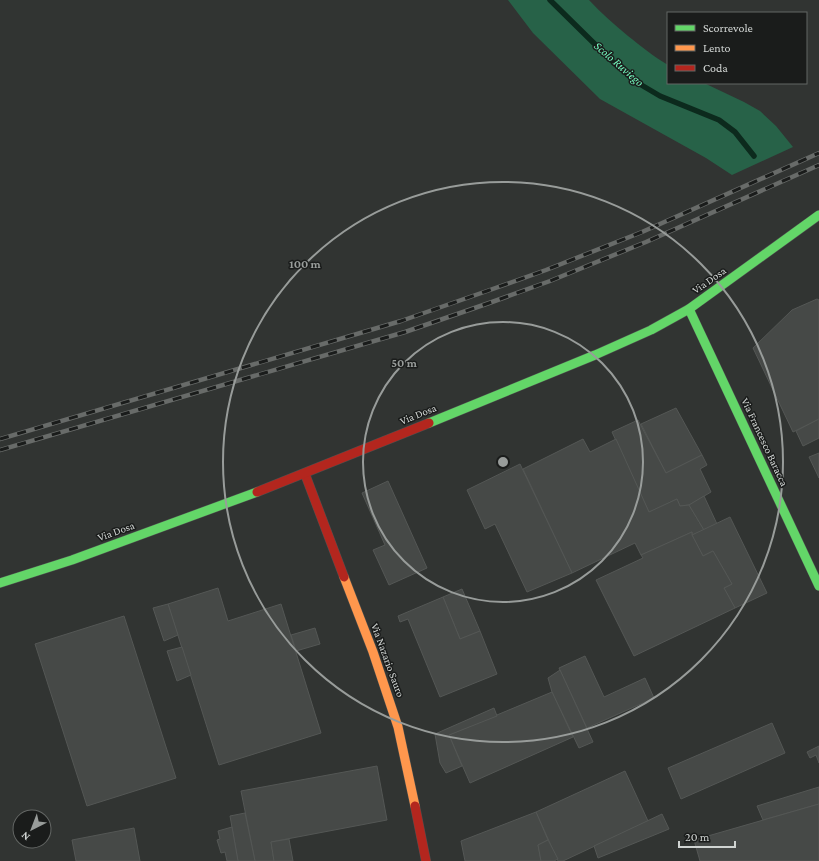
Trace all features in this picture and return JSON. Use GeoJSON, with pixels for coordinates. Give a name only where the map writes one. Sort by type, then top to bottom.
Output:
{"type":"FeatureCollection","features":[{"type":"Feature","properties":{"kind":"street","name":"Via Dosa"},"geometry":{"type":"LineString","coordinates":[[0,583],[200,514],[305,474],[595,355],[651,330],[689,309],[819,215]]}},
{"type":"Feature","properties":{"kind":"street","name":"Via Francesco Baracca"},"geometry":{"type":"LineString","coordinates":[[689,309],[819,586]]}},
{"type":"Feature","properties":{"kind":"street","name":"Via Nazario Sauro"},"geometry":{"type":"LineString","coordinates":[[305,474],[373,652],[396,721],[426,861]]}},
{"type":"Feature","properties":{"kind":"green space"},"geometry":{"type":"Polygon","coordinates":[[[508,0],[589,0],[628,36],[667,64],[667,84],[706,84],[744,102],[760,111],[776,126],[793,147],[732,175],[706,158],[600,99],[533,33],[508,0]]]}},
{"type":"Feature","properties":{"kind":"building"},"geometry":{"type":"Polygon","coordinates":[[[817,299],[819,300],[819,419],[793,432],[753,348],[792,310],[817,299]]]}},
{"type":"Feature","properties":{"kind":"building"},"geometry":{"type":"Polygon","coordinates":[[[676,408],[702,455],[666,473],[641,424],[676,408]]]}},
{"type":"Feature","properties":{"kind":"building"},"geometry":{"type":"Polygon","coordinates":[[[819,419],[819,438],[803,446],[796,431],[819,419]]]}},
{"type":"Feature","properties":{"kind":"building"},"geometry":{"type":"Polygon","coordinates":[[[638,420],[666,473],[702,455],[707,465],[700,469],[711,492],[689,505],[680,506],[677,499],[649,512],[612,432],[638,420]]]}},
{"type":"Feature","properties":{"kind":"building"},"geometry":{"type":"Polygon","coordinates":[[[583,439],[590,452],[616,439],[649,512],[677,499],[680,506],[689,505],[704,530],[692,535],[692,532],[641,555],[635,543],[572,573],[523,469],[583,439]]]}},
{"type":"Feature","properties":{"kind":"building"},"geometry":{"type":"Polygon","coordinates":[[[819,453],[819,478],[809,457],[819,453]]]}},
{"type":"Feature","properties":{"kind":"building"},"geometry":{"type":"Polygon","coordinates":[[[520,464],[572,573],[527,592],[495,524],[485,529],[467,490],[520,464]]]}},
{"type":"Feature","properties":{"kind":"building"},"geometry":{"type":"Polygon","coordinates":[[[388,481],[427,568],[389,585],[373,550],[385,545],[362,493],[388,481]]]}},
{"type":"Feature","properties":{"kind":"building"},"geometry":{"type":"Polygon","coordinates":[[[704,496],[717,524],[704,530],[689,505],[704,496]]]}},
{"type":"Feature","properties":{"kind":"building"},"geometry":{"type":"Polygon","coordinates":[[[730,517],[767,593],[735,608],[724,588],[732,584],[713,551],[703,556],[692,535],[730,517]]]}},
{"type":"Feature","properties":{"kind":"building"},"geometry":{"type":"Polygon","coordinates":[[[692,532],[692,535],[703,556],[713,551],[732,584],[724,588],[735,608],[634,656],[596,580],[643,558],[641,555],[692,532]]]}},
{"type":"Feature","properties":{"kind":"building"},"geometry":{"type":"Polygon","coordinates":[[[218,588],[228,621],[281,604],[321,733],[219,765],[168,604],[218,588]]]}},
{"type":"Feature","properties":{"kind":"building"},"geometry":{"type":"Polygon","coordinates":[[[462,589],[480,631],[460,639],[443,597],[462,589]]]}},
{"type":"Feature","properties":{"kind":"building"},"geometry":{"type":"Polygon","coordinates":[[[443,597],[460,639],[480,631],[497,674],[440,697],[408,619],[400,622],[398,616],[443,597]]]}},
{"type":"Feature","properties":{"kind":"building"},"geometry":{"type":"Polygon","coordinates":[[[168,604],[178,635],[164,641],[153,608],[168,604]]]}},
{"type":"Feature","properties":{"kind":"building"},"geometry":{"type":"Polygon","coordinates":[[[124,616],[176,778],[87,806],[35,644],[124,616]]]}},
{"type":"Feature","properties":{"kind":"building"},"geometry":{"type":"Polygon","coordinates":[[[315,628],[320,644],[296,651],[291,635],[315,628]]]}},
{"type":"Feature","properties":{"kind":"building"},"geometry":{"type":"Polygon","coordinates":[[[182,647],[191,675],[177,681],[167,651],[182,647]]]}},
{"type":"Feature","properties":{"kind":"building"},"geometry":{"type":"Polygon","coordinates":[[[585,656],[604,697],[645,678],[654,698],[587,728],[559,668],[585,656]]]}},
{"type":"Feature","properties":{"kind":"building"},"geometry":{"type":"Polygon","coordinates":[[[560,670],[593,742],[579,748],[552,692],[548,678],[560,670]]]}},
{"type":"Feature","properties":{"kind":"building"},"geometry":{"type":"Polygon","coordinates":[[[552,692],[573,737],[470,783],[449,735],[552,692]]]}},
{"type":"Feature","properties":{"kind":"building"},"geometry":{"type":"Polygon","coordinates":[[[494,708],[497,716],[449,735],[462,766],[446,773],[440,763],[435,734],[494,708]]]}},
{"type":"Feature","properties":{"kind":"building"},"geometry":{"type":"Polygon","coordinates":[[[772,723],[785,753],[681,799],[668,768],[772,723]]]}},
{"type":"Feature","properties":{"kind":"building"},"geometry":{"type":"Polygon","coordinates":[[[819,746],[819,763],[816,755],[810,758],[807,752],[819,746]]]}},
{"type":"Feature","properties":{"kind":"building"},"geometry":{"type":"Polygon","coordinates":[[[377,766],[387,820],[271,842],[274,861],[255,861],[241,791],[377,766]]]}},
{"type":"Feature","properties":{"kind":"building"},"geometry":{"type":"Polygon","coordinates":[[[625,771],[648,821],[563,861],[558,861],[536,812],[625,771]]]}},
{"type":"Feature","properties":{"kind":"building"},"geometry":{"type":"Polygon","coordinates":[[[819,787],[819,804],[763,820],[757,806],[819,787]]]}},
{"type":"Feature","properties":{"kind":"building"},"geometry":{"type":"Polygon","coordinates":[[[819,804],[819,861],[700,861],[694,840],[819,804]]]}},
{"type":"Feature","properties":{"kind":"building"},"geometry":{"type":"Polygon","coordinates":[[[536,812],[548,840],[538,845],[541,861],[465,861],[461,841],[536,812]]]}},
{"type":"Feature","properties":{"kind":"building"},"geometry":{"type":"Polygon","coordinates":[[[245,813],[255,861],[238,861],[230,816],[245,813]]]}},
{"type":"Feature","properties":{"kind":"building"},"geometry":{"type":"Polygon","coordinates":[[[662,814],[669,829],[598,858],[594,846],[662,814]]]}},
{"type":"Feature","properties":{"kind":"building"},"geometry":{"type":"Polygon","coordinates":[[[232,827],[238,861],[227,861],[225,852],[221,853],[217,840],[220,839],[218,831],[232,827]]]}},
{"type":"Feature","properties":{"kind":"building"},"geometry":{"type":"Polygon","coordinates":[[[134,828],[140,861],[76,861],[72,840],[134,828]]]}},
{"type":"Feature","properties":{"kind":"building"},"geometry":{"type":"Polygon","coordinates":[[[289,839],[293,861],[274,861],[271,842],[289,839]]]}},
{"type":"Feature","properties":{"kind":"building"},"geometry":{"type":"Polygon","coordinates":[[[548,840],[558,859],[554,861],[541,861],[538,845],[548,840]]]}},
{"type":"Feature","properties":{"kind":"waterway","name":"Scolo Ruviego"},"geometry":{"type":"LineString","coordinates":[[550,0],[612,61],[638,83],[660,96],[719,120],[735,132],[754,156]]}},
{"type":"Feature","properties":{"kind":"railway"},"geometry":{"type":"LineString","coordinates":[[0,439],[401,321],[487,291],[546,270],[642,232],[819,153]]}},
{"type":"Feature","properties":{"kind":"railway"},"geometry":{"type":"LineString","coordinates":[[0,450],[405,332],[492,302],[550,281],[646,242],[819,165]]}},
{"type":"Feature","properties":{"kind":"traffic: fast"},"geometry":{"type":"LineString","coordinates":[[429,423],[595,355],[651,330],[689,309],[819,215]]}},
{"type":"Feature","properties":{"kind":"traffic: fast"},"geometry":{"type":"LineString","coordinates":[[689,309],[819,586]]}},
{"type":"Feature","properties":{"kind":"traffic: fast"},"geometry":{"type":"LineString","coordinates":[[0,583],[72,560],[257,492]]}},
{"type":"Feature","properties":{"kind":"traffic: slow"},"geometry":{"type":"LineString","coordinates":[[344,577],[373,652],[398,727],[415,806]]}},
{"type":"Feature","properties":{"kind":"traffic: jam"},"geometry":{"type":"LineString","coordinates":[[257,492],[429,423]]}},
{"type":"Feature","properties":{"kind":"traffic: jam"},"geometry":{"type":"LineString","coordinates":[[305,474],[344,577]]}},
{"type":"Feature","properties":{"kind":"traffic: jam"},"geometry":{"type":"LineString","coordinates":[[415,806],[426,861]]}}]}
